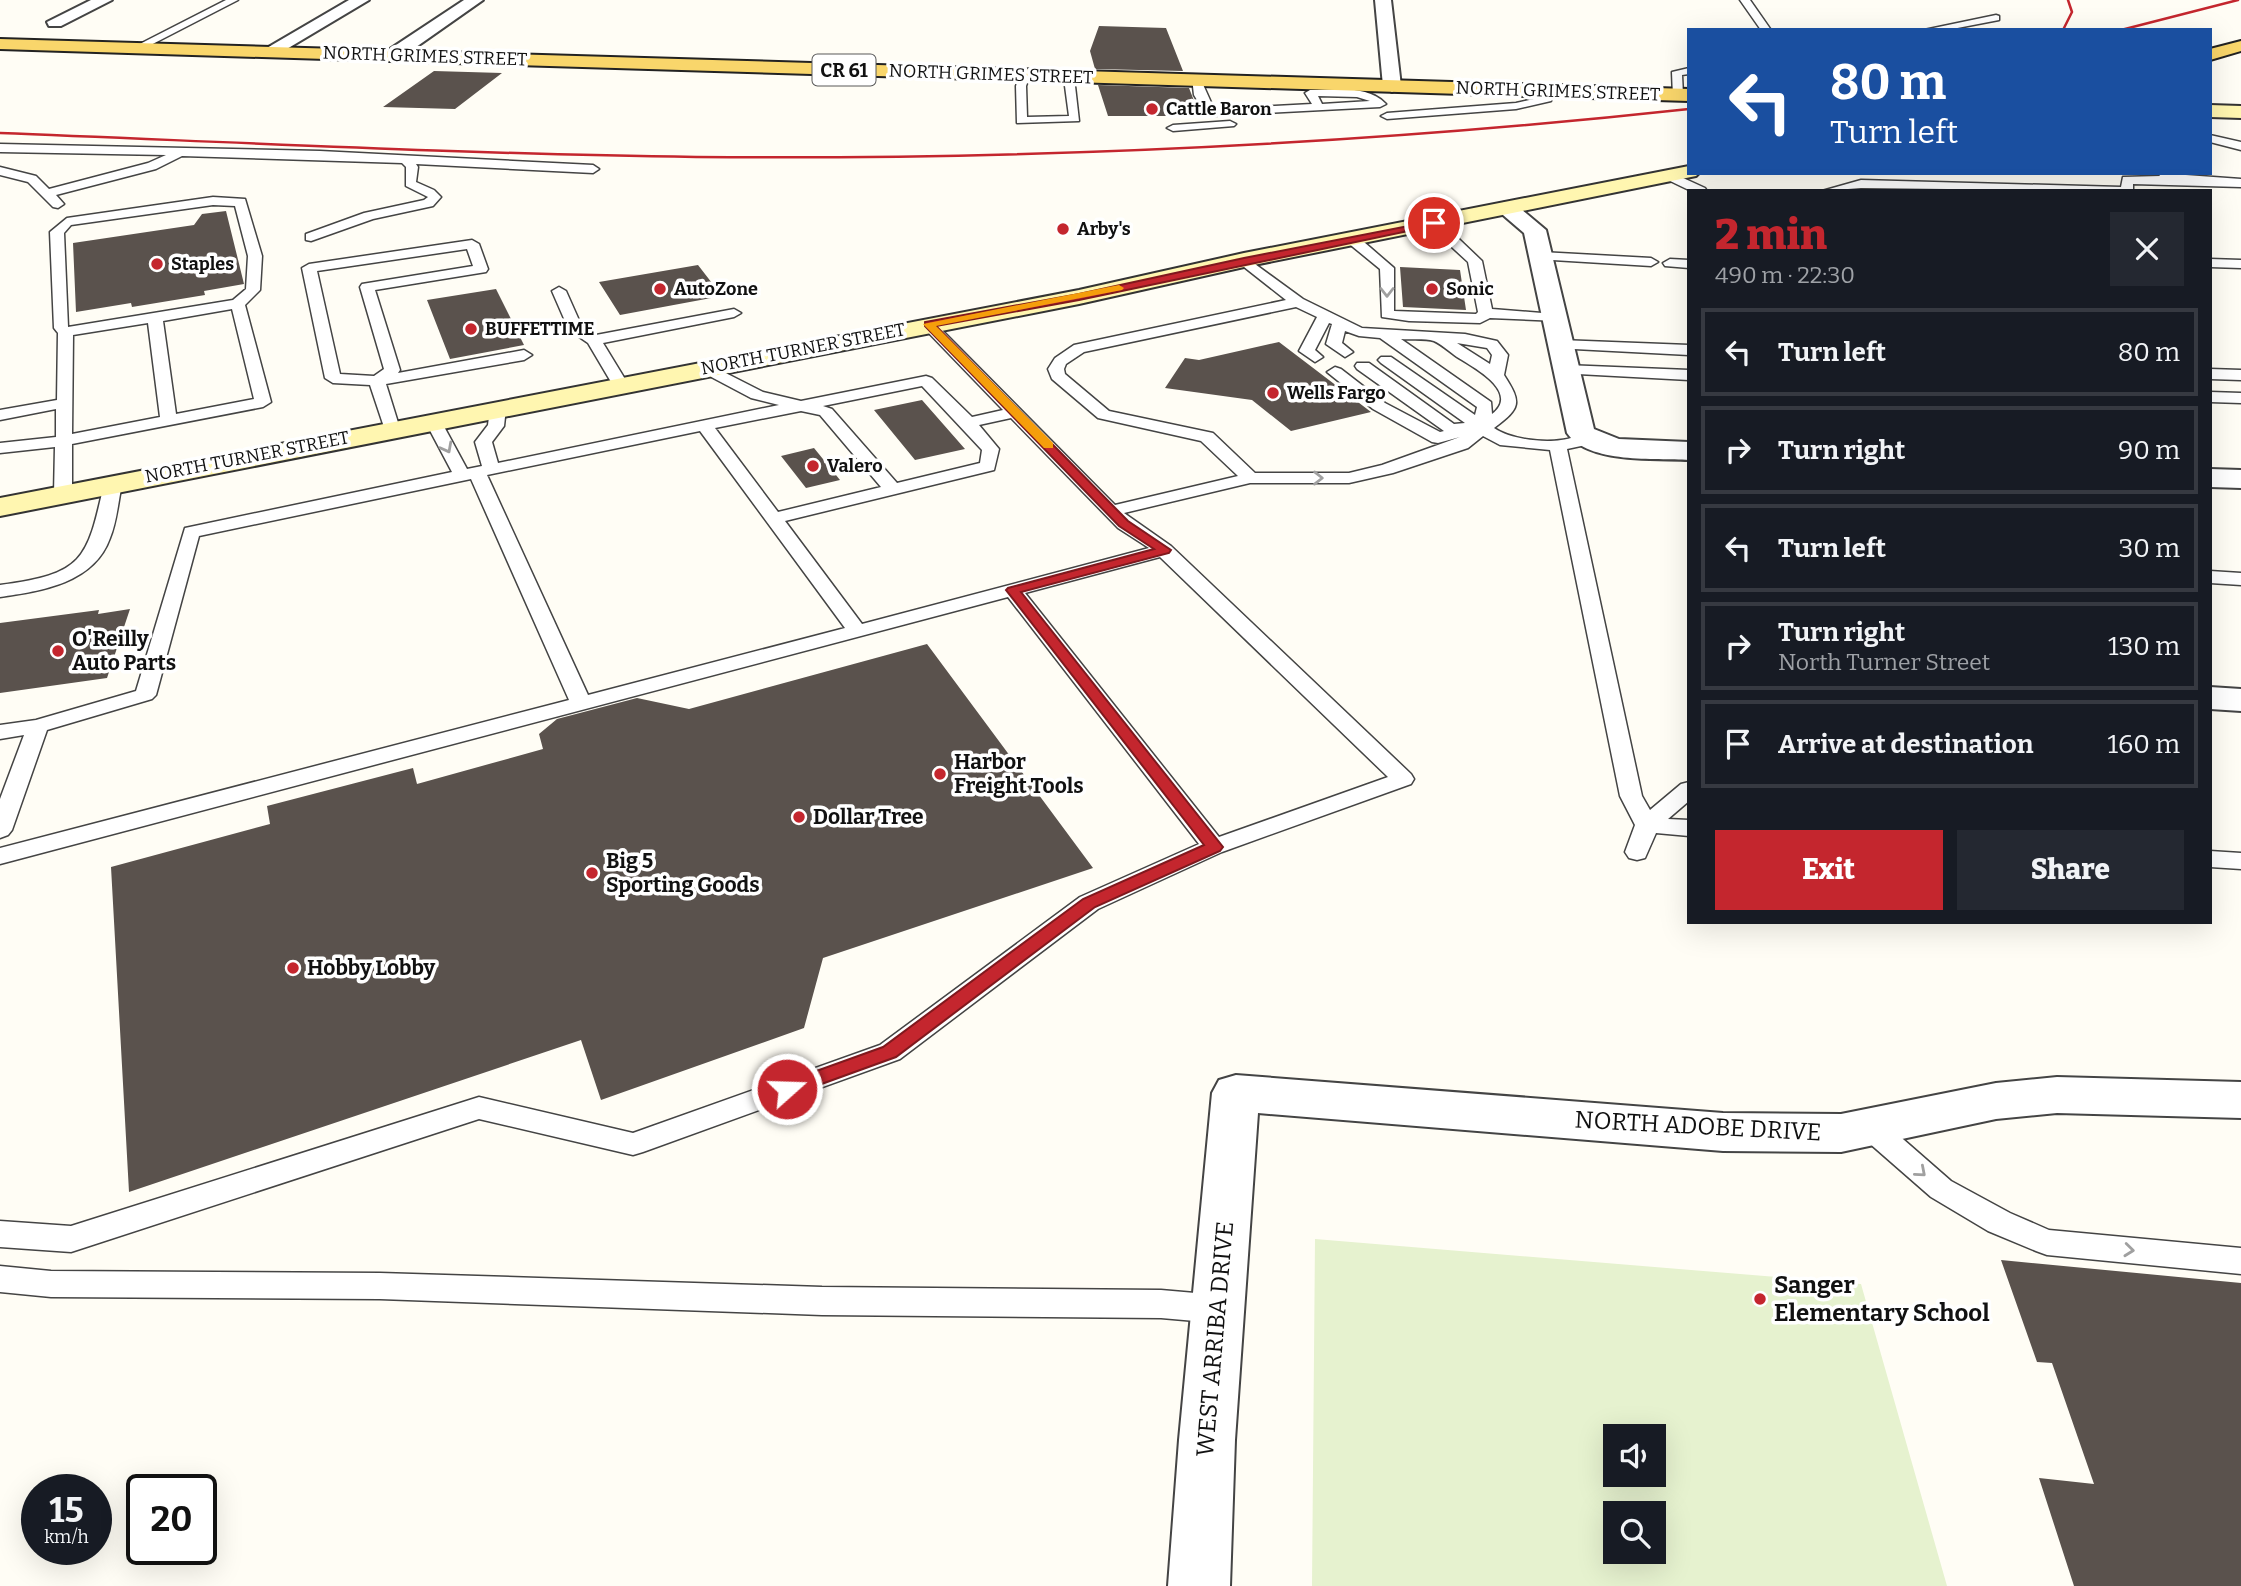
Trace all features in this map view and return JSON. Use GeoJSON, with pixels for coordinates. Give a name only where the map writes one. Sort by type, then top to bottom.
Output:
{"type":"FeatureCollection","features":[{"type":"Feature","properties":{"kind":"main road","name":"NORTH GRIMES STREET"},"geometry":{"type":"LineString","coordinates":[[0,44],[1196,80],[1256,96],[1310,88],[1392,86],[1683,95]]}},
{"type":"Feature","properties":{"kind":"main road"},"geometry":{"type":"LineString","coordinates":[[2212,54],[2241,46]]}},
{"type":"Feature","properties":{"kind":"main road"},"geometry":{"type":"LineString","coordinates":[[2212,64],[2241,61]]}},
{"type":"Feature","properties":{"kind":"main road"},"geometry":{"type":"LineString","coordinates":[[2212,111],[2241,112]]}},
{"type":"Feature","properties":{"kind":"main road","name":"NORTH TURNER STREET"},"geometry":{"type":"LineString","coordinates":[[0,507],[928,324],[1079,297],[1244,260],[1679,174]]}},
{"type":"Feature","properties":{"kind":"street"},"geometry":{"type":"LineString","coordinates":[[55,22],[104,0]]}},
{"type":"Feature","properties":{"kind":"street"},"geometry":{"type":"LineString","coordinates":[[269,52],[361,0]]}},
{"type":"Feature","properties":{"kind":"street"},"geometry":{"type":"LineString","coordinates":[[393,55],[475,0]]}},
{"type":"Feature","properties":{"kind":"street"},"geometry":{"type":"LineString","coordinates":[[1383,0],[1392,86]]}},
{"type":"Feature","properties":{"kind":"street"},"geometry":{"type":"LineString","coordinates":[[1507,209],[1535,229],[1581,433],[1588,439],[1617,447],[1687,451]]}},
{"type":"Feature","properties":{"kind":"street"},"geometry":{"type":"LineString","coordinates":[[2212,478],[2241,479]]}},
{"type":"Feature","properties":{"kind":"street"},"geometry":{"type":"LineString","coordinates":[[2212,698],[2241,700]]}},
{"type":"Feature","properties":{"kind":"street","name":"NORTH ADOBE DRIVE"},"geometry":{"type":"LineString","coordinates":[[1236,1093],[1723,1132],[1841,1133],[1996,1101],[2057,1096],[2241,1100]]}},
{"type":"Feature","properties":{"kind":"street","name":"WEST ARRIBA DRIVE"},"geometry":{"type":"LineString","coordinates":[[1199,1586],[1207,1440],[1236,1093]]}},
{"type":"Feature","properties":{"kind":"lane"},"geometry":{"type":"LineString","coordinates":[[137,48],[233,0]]}},
{"type":"Feature","properties":{"kind":"lane"},"geometry":{"type":"LineString","coordinates":[[1745,0],[1765,28]]}},
{"type":"Feature","properties":{"kind":"lane"},"geometry":{"type":"LineString","coordinates":[[1940,28],[1996,18]]}},
{"type":"Feature","properties":{"kind":"lane"},"geometry":{"type":"LineString","coordinates":[[1683,95],[1677,72],[1687,71]]}},
{"type":"Feature","properties":{"kind":"lane"},"geometry":{"type":"LineString","coordinates":[[1025,75],[1021,86],[1021,121],[1075,119],[1070,86],[1074,77]]}},
{"type":"Feature","properties":{"kind":"lane"},"geometry":{"type":"LineString","coordinates":[[1196,80],[1199,95],[1218,125]]}},
{"type":"Feature","properties":{"kind":"lane"},"geometry":{"type":"LineString","coordinates":[[1310,88],[1319,107]]}},
{"type":"Feature","properties":{"kind":"lane"},"geometry":{"type":"LineString","coordinates":[[1310,88],[1373,96],[1387,116]]}},
{"type":"Feature","properties":{"kind":"lane"},"geometry":{"type":"LineString","coordinates":[[1173,128],[1516,107],[1547,99],[1549,91]]}},
{"type":"Feature","properties":{"kind":"lane"},"geometry":{"type":"LineString","coordinates":[[1210,113],[1256,96],[1319,107],[1380,104]]}},
{"type":"Feature","properties":{"kind":"lane"},"geometry":{"type":"LineString","coordinates":[[2212,139],[2241,146]]}},
{"type":"Feature","properties":{"kind":"lane"},"geometry":{"type":"LineString","coordinates":[[0,148],[320,155],[593,169]]}},
{"type":"Feature","properties":{"kind":"lane"},"geometry":{"type":"LineString","coordinates":[[48,193],[152,166],[179,153]]}},
{"type":"Feature","properties":{"kind":"lane"},"geometry":{"type":"LineString","coordinates":[[311,237],[369,216],[428,203],[435,197],[432,192],[418,189],[410,183],[412,167],[406,160]]}},
{"type":"Feature","properties":{"kind":"lane"},"geometry":{"type":"LineString","coordinates":[[2,170],[32,179],[55,199],[67,222]]}},
{"type":"Feature","properties":{"kind":"lane"},"geometry":{"type":"LineString","coordinates":[[1679,174],[1698,189]]}},
{"type":"Feature","properties":{"kind":"lane"},"geometry":{"type":"LineString","coordinates":[[1988,175],[2018,189]]}},
{"type":"Feature","properties":{"kind":"lane"},"geometry":{"type":"LineString","coordinates":[[2113,175],[2127,187]]}},
{"type":"Feature","properties":{"kind":"lane"},"geometry":{"type":"LineString","coordinates":[[1837,189],[1861,184],[2018,189],[2127,187],[2168,177],[2241,183]]}},
{"type":"Feature","properties":{"kind":"lane"},"geometry":{"type":"LineString","coordinates":[[213,201],[240,202],[255,256],[251,272],[253,290],[238,304],[66,332],[61,328],[57,232],[67,222],[213,201]]}},
{"type":"Feature","properties":{"kind":"lane"},"geometry":{"type":"LineString","coordinates":[[1434,223],[1475,261],[1486,313]]}},
{"type":"Feature","properties":{"kind":"lane"},"geometry":{"type":"LineString","coordinates":[[1352,239],[1387,268],[1387,314],[1480,319],[1486,313],[1554,318]]}},
{"type":"Feature","properties":{"kind":"lane"},"geometry":{"type":"LineString","coordinates":[[377,381],[392,370],[367,288],[481,269],[472,244],[309,268],[332,378],[377,381],[524,355]]}},
{"type":"Feature","properties":{"kind":"lane"},"geometry":{"type":"LineString","coordinates":[[1541,256],[1651,262]]}},
{"type":"Feature","properties":{"kind":"lane"},"geometry":{"type":"LineString","coordinates":[[1244,260],[1350,338],[1485,405],[1482,427]]}},
{"type":"Feature","properties":{"kind":"lane"},"geometry":{"type":"LineString","coordinates":[[1670,263],[1687,264]]}},
{"type":"Feature","properties":{"kind":"lane"},"geometry":{"type":"LineString","coordinates":[[2212,263],[2241,264]]}},
{"type":"Feature","properties":{"kind":"lane"},"geometry":{"type":"LineString","coordinates":[[559,291],[576,330],[594,340],[621,384]]}},
{"type":"Feature","properties":{"kind":"lane"},"geometry":{"type":"LineString","coordinates":[[1250,478],[1207,437],[1104,415],[1058,376],[1056,369],[1060,360],[1079,348],[1298,302]]}},
{"type":"Feature","properties":{"kind":"lane"},"geometry":{"type":"LineString","coordinates":[[0,448],[63,441],[263,402],[238,304]]}},
{"type":"Feature","properties":{"kind":"lane"},"geometry":{"type":"LineString","coordinates":[[594,340],[734,313]]}},
{"type":"Feature","properties":{"kind":"lane"},"geometry":{"type":"LineString","coordinates":[[155,317],[169,420]]}},
{"type":"Feature","properties":{"kind":"lane"},"geometry":{"type":"LineString","coordinates":[[0,1234],[71,1239],[479,1108],[633,1144],[890,1052],[1089,903],[1214,847],[1403,779],[1164,550],[1124,524],[928,324]]}},
{"type":"Feature","properties":{"kind":"lane"},"geometry":{"type":"LineString","coordinates":[[63,494],[66,332]]}},
{"type":"Feature","properties":{"kind":"lane"},"geometry":{"type":"LineString","coordinates":[[1350,338],[1416,337],[1492,344],[1500,355],[1499,380]]}},
{"type":"Feature","properties":{"kind":"lane"},"geometry":{"type":"LineString","coordinates":[[1416,337],[1478,381],[1499,380]]}},
{"type":"Feature","properties":{"kind":"lane"},"geometry":{"type":"LineString","coordinates":[[1111,511],[1250,478],[1349,478],[1387,470],[1462,444],[1505,412],[1510,403],[1509,395],[1499,380],[1437,338]]}},
{"type":"Feature","properties":{"kind":"lane"},"geometry":{"type":"LineString","coordinates":[[1563,357],[1687,350]]}},
{"type":"Feature","properties":{"kind":"lane"},"geometry":{"type":"LineString","coordinates":[[1563,357],[1687,375]]}},
{"type":"Feature","properties":{"kind":"lane"},"geometry":{"type":"LineString","coordinates":[[1368,364],[1379,406],[1438,438],[1482,427]]}},
{"type":"Feature","properties":{"kind":"lane"},"geometry":{"type":"LineString","coordinates":[[1368,364],[1451,429],[1482,427]]}},
{"type":"Feature","properties":{"kind":"lane"},"geometry":{"type":"LineString","coordinates":[[1368,364],[1482,427],[1500,440],[1558,446],[1588,439]]}},
{"type":"Feature","properties":{"kind":"lane"},"geometry":{"type":"LineString","coordinates":[[706,368],[757,395],[826,412],[893,491]]}},
{"type":"Feature","properties":{"kind":"lane"},"geometry":{"type":"LineString","coordinates":[[2212,374],[2241,375]]}},
{"type":"Feature","properties":{"kind":"lane"},"geometry":{"type":"LineString","coordinates":[[377,381],[391,429]]}},
{"type":"Feature","properties":{"kind":"lane"},"geometry":{"type":"LineString","coordinates":[[0,732],[38,726],[145,695],[191,532],[926,381],[991,449],[988,466],[772,519]]}},
{"type":"Feature","properties":{"kind":"lane"},"geometry":{"type":"LineString","coordinates":[[2212,397],[2241,398]]}},
{"type":"Feature","properties":{"kind":"lane"},"geometry":{"type":"LineString","coordinates":[[0,415],[64,403]]}},
{"type":"Feature","properties":{"kind":"lane"},"geometry":{"type":"LineString","coordinates":[[477,472],[483,442],[496,426],[498,408]]}},
{"type":"Feature","properties":{"kind":"lane"},"geometry":{"type":"LineString","coordinates":[[968,423],[1015,412]]}},
{"type":"Feature","properties":{"kind":"lane"},"geometry":{"type":"LineString","coordinates":[[433,421],[477,472],[581,704]]}},
{"type":"Feature","properties":{"kind":"lane"},"geometry":{"type":"LineString","coordinates":[[704,425],[857,631]]}},
{"type":"Feature","properties":{"kind":"lane"},"geometry":{"type":"LineString","coordinates":[[1558,446],[1631,796],[1647,825]]}},
{"type":"Feature","properties":{"kind":"lane"},"geometry":{"type":"LineString","coordinates":[[0,591],[37,586],[77,569],[93,554],[100,540],[113,484]]}},
{"type":"Feature","properties":{"kind":"lane"},"geometry":{"type":"LineString","coordinates":[[0,856],[1164,550]]}},
{"type":"Feature","properties":{"kind":"lane"},"geometry":{"type":"LineString","coordinates":[[2212,578],[2241,579]]}},
{"type":"Feature","properties":{"kind":"lane"},"geometry":{"type":"LineString","coordinates":[[1013,590],[1214,847]]}},
{"type":"Feature","properties":{"kind":"lane"},"geometry":{"type":"LineString","coordinates":[[0,830],[38,726]]}},
{"type":"Feature","properties":{"kind":"lane"},"geometry":{"type":"LineString","coordinates":[[1637,852],[1647,825],[1687,791]]}},
{"type":"Feature","properties":{"kind":"lane"},"geometry":{"type":"LineString","coordinates":[[1647,825],[1687,828]]}},
{"type":"Feature","properties":{"kind":"lane"},"geometry":{"type":"LineString","coordinates":[[2212,859],[2241,860]]}},
{"type":"Feature","properties":{"kind":"lane"},"geometry":{"type":"LineString","coordinates":[[1870,1127],[1941,1189],[1999,1222],[2047,1242],[2241,1261]]}},
{"type":"Feature","properties":{"kind":"lane"},"geometry":{"type":"LineString","coordinates":[[0,1279],[51,1284],[380,1286],[822,1301],[1161,1304],[1217,1309]]}},
{"type":"Feature","properties":{"kind":"green space"},"geometry":{"type":"Polygon","coordinates":[[[1315,1239],[1861,1284],[1947,1586],[1312,1586],[1315,1239]]]}},
{"type":"Feature","properties":{"kind":"building"},"geometry":{"type":"Polygon","coordinates":[[[1099,26],[1166,28],[1183,71],[1095,69],[1090,51],[1099,26]]]}},
{"type":"Feature","properties":{"kind":"building"},"geometry":{"type":"Polygon","coordinates":[[[434,71],[502,73],[455,109],[383,107],[434,71]]]}},
{"type":"Feature","properties":{"kind":"building","name":"Cattle Baron"},"geometry":{"type":"Polygon","coordinates":[[[1098,85],[1189,88],[1200,116],[1108,116],[1098,85]]]}},
{"type":"Feature","properties":{"kind":"building","name":"Staples"},"geometry":{"type":"Polygon","coordinates":[[[226,211],[244,284],[204,291],[205,295],[132,307],[131,303],[76,312],[73,243],[194,225],[202,214],[226,211]]]}},
{"type":"Feature","properties":{"kind":"building","name":"AutoZone"},"geometry":{"type":"Polygon","coordinates":[[[698,265],[722,296],[620,315],[599,282],[698,265]]]}},
{"type":"Feature","properties":{"kind":"building","name":"Sonic"},"geometry":{"type":"Polygon","coordinates":[[[1400,267],[1460,270],[1466,310],[1403,307],[1400,267]]]}},
{"type":"Feature","properties":{"kind":"building","name":"BUFFETTIME"},"geometry":{"type":"Polygon","coordinates":[[[496,289],[524,345],[450,359],[427,300],[496,289]]]}},
{"type":"Feature","properties":{"kind":"building","name":"Wells Fargo"},"geometry":{"type":"Polygon","coordinates":[[[1279,342],[1371,412],[1291,431],[1252,400],[1165,388],[1185,358],[1199,360],[1279,342]]]}},
{"type":"Feature","properties":{"kind":"building","name":"Valero"},"geometry":{"type":"Polygon","coordinates":[[[922,400],[965,449],[915,460],[874,410],[922,400]]]}},
{"type":"Feature","properties":{"kind":"building","name":"Valero"},"geometry":{"type":"Polygon","coordinates":[[[814,448],[840,480],[806,488],[781,456],[814,448]]]}},
{"type":"Feature","properties":{"kind":"building","name":"O'Reilly Auto Parts"},"geometry":{"type":"Polygon","coordinates":[[[130,609],[107,678],[0,693],[0,623],[99,610],[98,614],[130,609]]]}},
{"type":"Feature","properties":{"kind":"building"},"geometry":{"type":"Polygon","coordinates":[[[927,644],[1093,868],[823,958],[804,1028],[601,1100],[581,1040],[129,1192],[111,867],[270,824],[267,806],[413,768],[417,784],[543,749],[539,734],[557,719],[637,698],[689,709],[927,644]]]}},
{"type":"Feature","properties":{"kind":"building"},"geometry":{"type":"Polygon","coordinates":[[[2001,1260],[2241,1283],[2241,1586],[2074,1586],[2039,1478],[2094,1484],[2052,1363],[2037,1362],[2001,1260]]]}},
{"type":"Feature","properties":{"kind":"railway"},"geometry":{"type":"LineString","coordinates":[[2064,28],[2072,12],[2068,0]]}},
{"type":"Feature","properties":{"kind":"railway"},"geometry":{"type":"LineString","coordinates":[[2129,28],[2238,0]]}},
{"type":"Feature","properties":{"kind":"railway"},"geometry":{"type":"LineString","coordinates":[[0,133],[609,155],[945,156],[1317,141],[1565,122],[1687,109]]}},
{"type":"Feature","properties":{"kind":"slow traffic"},"geometry":{"type":"LineString","coordinates":[[1048,446],[928,324],[1119,288]]}},
{"type":"Feature","properties":{"kind":"place","name":"Cattle Baron"},"geometry":{"type":"Point","coordinates":[1152,109]}},
{"type":"Feature","properties":{"kind":"place","name":"Arby's"},"geometry":{"type":"Point","coordinates":[1063,229]}},
{"type":"Feature","properties":{"kind":"place","name":"Staples"},"geometry":{"type":"Point","coordinates":[157,264]}},
{"type":"Feature","properties":{"kind":"place","name":"AutoZone"},"geometry":{"type":"Point","coordinates":[660,289]}},
{"type":"Feature","properties":{"kind":"place","name":"Sonic"},"geometry":{"type":"Point","coordinates":[1432,289]}},
{"type":"Feature","properties":{"kind":"place","name":"BUFFETTIME"},"geometry":{"type":"Point","coordinates":[471,329]}},
{"type":"Feature","properties":{"kind":"place","name":"Wells Fargo"},"geometry":{"type":"Point","coordinates":[1273,393]}},
{"type":"Feature","properties":{"kind":"place","name":"Valero"},"geometry":{"type":"Point","coordinates":[813,466]}},
{"type":"Feature","properties":{"kind":"place","name":"O'Reilly Auto Parts"},"geometry":{"type":"Point","coordinates":[58,651]}},
{"type":"Feature","properties":{"kind":"place","name":"Harbor Freight Tools"},"geometry":{"type":"Point","coordinates":[940,774]}},
{"type":"Feature","properties":{"kind":"place","name":"Dollar Tree"},"geometry":{"type":"Point","coordinates":[799,817]}},
{"type":"Feature","properties":{"kind":"place","name":"Big 5 Sporting Goods"},"geometry":{"type":"Point","coordinates":[592,873]}},
{"type":"Feature","properties":{"kind":"place","name":"Hobby Lobby"},"geometry":{"type":"Point","coordinates":[293,968]}},
{"type":"Feature","properties":{"kind":"place","name":"Sanger Elementary School"},"geometry":{"type":"Point","coordinates":[1760,1299]}},
{"type":"Feature","properties":{"kind":"route"},"geometry":{"type":"LineString","coordinates":[[787,1089],[890,1052],[1089,903],[1214,847],[1013,590],[1164,550],[1124,524],[928,324],[1079,297],[1244,260],[1434,223]]}}]}
